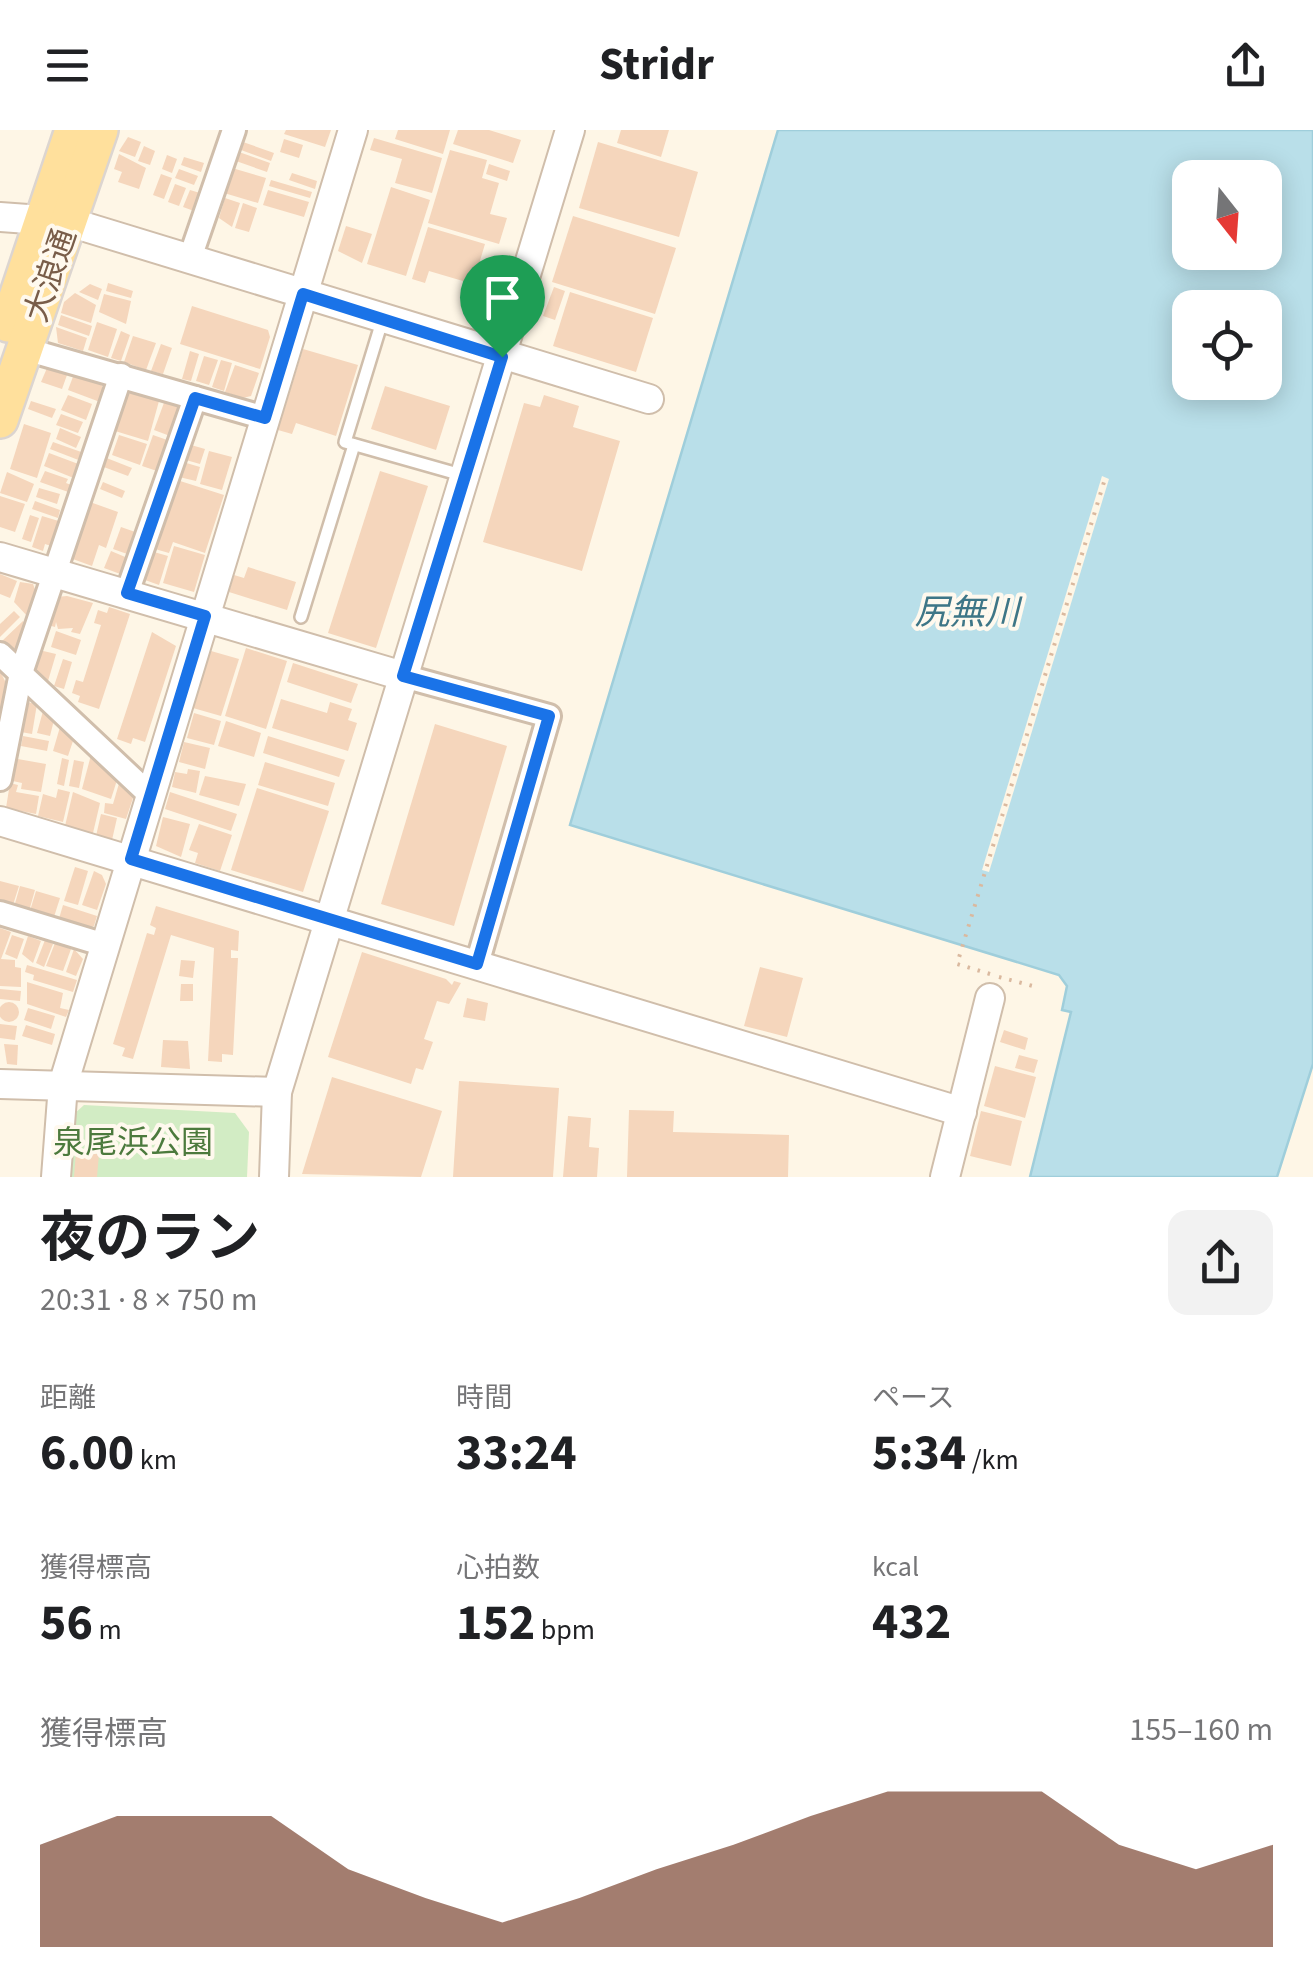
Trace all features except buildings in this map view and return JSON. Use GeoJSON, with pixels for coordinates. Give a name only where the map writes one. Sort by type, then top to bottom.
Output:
{"type":"FeatureCollection","features":[{"type":"Feature","properties":{"kind":"main road","name":"大浪通"},"geometry":{"type":"LineString","coordinates":[[0,420],[12,349],[55,221],[74,130]]}},
{"type":"Feature","properties":{"kind":"main road","name":"大浪通"},"geometry":{"type":"LineString","coordinates":[[55,221],[100,130]]}},
{"type":"Feature","properties":{"kind":"street"},"geometry":{"type":"LineString","coordinates":[[190,258],[234,130]]}},
{"type":"Feature","properties":{"kind":"street"},"geometry":{"type":"LineString","coordinates":[[56,1177],[63,1085],[353,130]]}},
{"type":"Feature","properties":{"kind":"street"},"geometry":{"type":"LineString","coordinates":[[274,1177],[278,1092],[570,130]]}},
{"type":"Feature","properties":{"kind":"street"},"geometry":{"type":"LineString","coordinates":[[0,218],[55,221],[190,258],[648,399]]}},
{"type":"Feature","properties":{"kind":"street"},"geometry":{"type":"LineString","coordinates":[[12,349],[121,375],[265,418]]}},
{"type":"Feature","properties":{"kind":"street"},"geometry":{"type":"LineString","coordinates":[[0,779],[22,673],[121,375]]}},
{"type":"Feature","properties":{"kind":"street"},"geometry":{"type":"LineString","coordinates":[[127,593],[195,398]]}},
{"type":"Feature","properties":{"kind":"street"},"geometry":{"type":"LineString","coordinates":[[0,556],[549,716],[477,964]]}},
{"type":"Feature","properties":{"kind":"street"},"geometry":{"type":"LineString","coordinates":[[0,654],[150,796]]}},
{"type":"Feature","properties":{"kind":"street"},"geometry":{"type":"LineString","coordinates":[[0,821],[962,1112]]}},
{"type":"Feature","properties":{"kind":"street"},"geometry":{"type":"LineString","coordinates":[[0,913],[105,944]]}},
{"type":"Feature","properties":{"kind":"street"},"geometry":{"type":"LineString","coordinates":[[945,1177],[990,998]]}},
{"type":"Feature","properties":{"kind":"street"},"geometry":{"type":"LineString","coordinates":[[0,1084],[278,1092]]}},
{"type":"Feature","properties":{"kind":"lane"},"geometry":{"type":"LineString","coordinates":[[384,318],[345,442],[465,476]]}},
{"type":"Feature","properties":{"kind":"lane"},"geometry":{"type":"LineString","coordinates":[[301,617],[354,445]]}},
{"type":"Feature","properties":{"kind":"path"},"geometry":{"type":"LineString","coordinates":[[957,964],[1104,482]]}},
{"type":"Feature","properties":{"kind":"green space","name":"泉尾浜公園"},"geometry":{"type":"Polygon","coordinates":[[[84,1105],[235,1113],[249,1132],[247,1177],[70,1177],[73,1115],[84,1105]]]}},
{"type":"Feature","properties":{"kind":"water","name":"尻無川"},"geometry":{"type":"Polygon","coordinates":[[[778,130],[1313,130],[1313,1064],[1277,1177],[1030,1177],[1071,1012],[1062,1010],[1067,986],[1059,975],[570,825],[778,130]]]}},
{"type":"Feature","properties":{"kind":"pier"},"geometry":{"type":"Polygon","coordinates":[[[1102,476],[1109,479],[989,872],[982,870],[1102,476]]]}},
{"type":"Feature","properties":{"kind":"route"},"geometry":{"type":"LineString","coordinates":[[303,294],[502,357],[403,676],[549,716],[477,964],[131,859],[205,616],[127,593],[195,398],[265,418],[303,294]]}}]}
